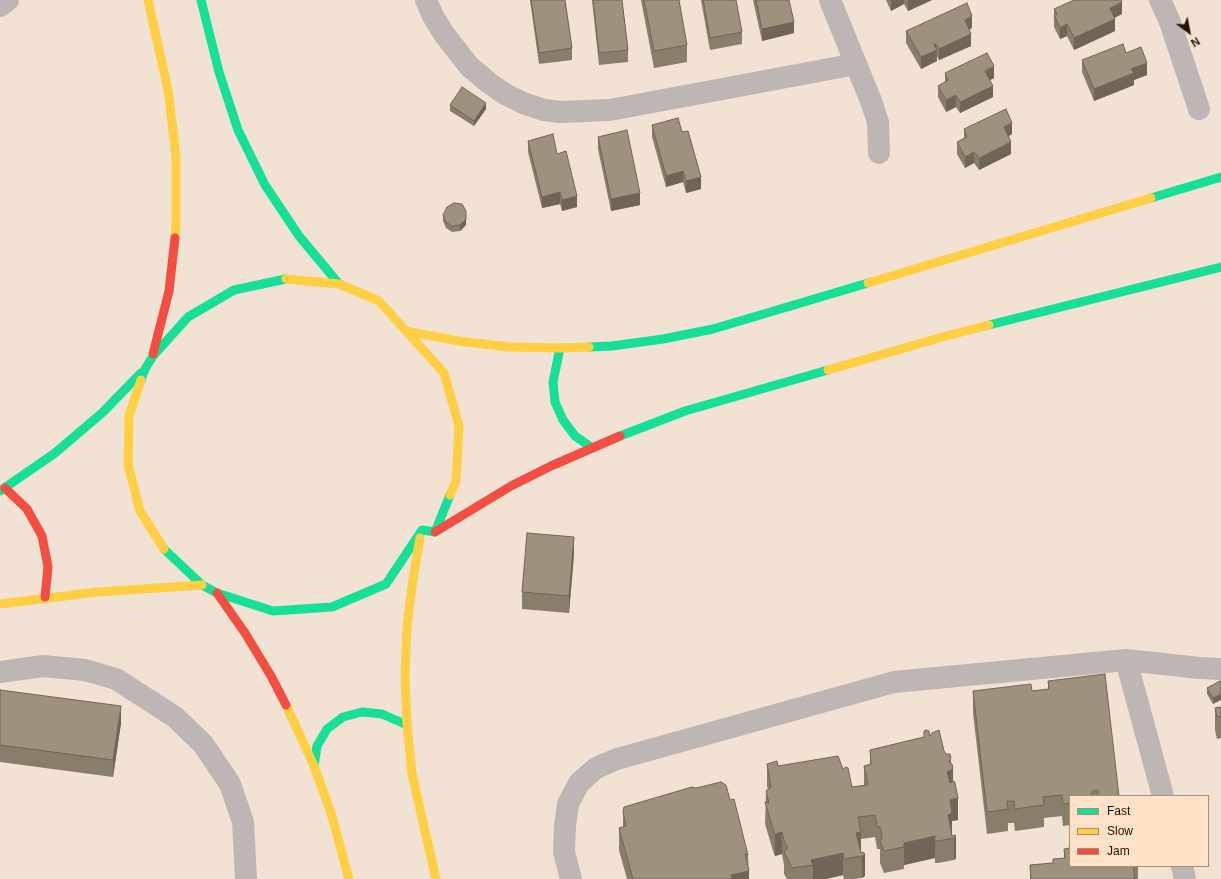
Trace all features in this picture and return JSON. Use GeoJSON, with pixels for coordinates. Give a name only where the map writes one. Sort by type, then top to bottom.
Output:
{"type":"FeatureCollection","features":[{"type":"Feature","properties":{"kind":"street"},"geometry":{"type":"LineString","coordinates":[[0,6],[8,0]]}},
{"type":"Feature","properties":{"kind":"street"},"geometry":{"type":"LineString","coordinates":[[148,0],[168,90],[176,157],[176,225],[169,291],[153,356]]}},
{"type":"Feature","properties":{"kind":"street"},"geometry":{"type":"LineString","coordinates":[[201,0],[219,72],[242,136],[265,185],[299,236],[339,284]]}},
{"type":"Feature","properties":{"kind":"street"},"geometry":{"type":"LineString","coordinates":[[426,0],[433,16],[444,34],[469,66],[505,94],[523,103],[544,110],[560,112],[610,110],[856,64]]}},
{"type":"Feature","properties":{"kind":"street"},"geometry":{"type":"LineString","coordinates":[[830,0],[878,122],[879,153]]}},
{"type":"Feature","properties":{"kind":"street"},"geometry":{"type":"LineString","coordinates":[[1160,0],[1170,22],[1199,108]]}},
{"type":"Feature","properties":{"kind":"street"},"geometry":{"type":"LineString","coordinates":[[406,331],[458,341],[502,346],[560,348],[612,346],[663,339],[713,329],[1221,177]]}},
{"type":"Feature","properties":{"kind":"street"},"geometry":{"type":"LineString","coordinates":[[422,530],[436,532],[473,508],[551,466],[591,447],[685,411],[946,336],[1221,267]]}},
{"type":"Feature","properties":{"kind":"street"},"geometry":{"type":"LineString","coordinates":[[45,597],[48,567],[42,536],[27,509],[3,489],[55,453],[102,413],[145,369],[153,356],[188,317],[234,290],[286,279],[339,284],[379,301],[444,373],[459,426],[456,481],[436,532]]}},
{"type":"Feature","properties":{"kind":"street"},"geometry":{"type":"LineString","coordinates":[[560,348],[553,382],[555,402],[563,420],[575,436],[591,447]]}},
{"type":"Feature","properties":{"kind":"street"},"geometry":{"type":"LineString","coordinates":[[145,369],[129,416],[128,464],[136,498],[140,511],[166,552],[202,585],[216,593],[273,611],[332,607],[386,584],[422,530]]}},
{"type":"Feature","properties":{"kind":"street"},"geometry":{"type":"LineString","coordinates":[[422,530],[413,579],[405,676],[407,725],[412,774],[436,879]]}},
{"type":"Feature","properties":{"kind":"street"},"geometry":{"type":"LineString","coordinates":[[0,604],[45,597],[202,585]]}},
{"type":"Feature","properties":{"kind":"street"},"geometry":{"type":"LineString","coordinates":[[216,593],[246,633],[294,720],[314,766],[331,813],[349,879]]}},
{"type":"Feature","properties":{"kind":"street"},"geometry":{"type":"LineString","coordinates":[[1126,660],[1163,795]]}},
{"type":"Feature","properties":{"kind":"street"},"geometry":{"type":"LineString","coordinates":[[571,879],[564,852],[568,804],[579,783],[596,768],[617,759],[894,682],[1126,660],[1221,669]]}},
{"type":"Feature","properties":{"kind":"street"},"geometry":{"type":"LineString","coordinates":[[0,672],[43,666],[85,670],[116,679],[175,717],[203,744],[230,784],[243,822],[246,879]]}},
{"type":"Feature","properties":{"kind":"street"},"geometry":{"type":"LineString","coordinates":[[314,766],[317,746],[327,729],[343,717],[362,712],[382,714],[407,725]]}},
{"type":"Feature","properties":{"kind":"street"},"geometry":{"type":"LineString","coordinates":[[1182,867],[1186,879]]}},
{"type":"Feature","properties":{"kind":"building"},"geometry":{"type":"Polygon","coordinates":[[[531,0],[565,0],[572,48],[539,53],[531,0]]]}},
{"type":"Feature","properties":{"kind":"building"},"geometry":{"type":"Polygon","coordinates":[[[593,0],[622,0],[628,50],[599,53],[593,0]]]}},
{"type":"Feature","properties":{"kind":"building"},"geometry":{"type":"Polygon","coordinates":[[[644,0],[679,0],[687,45],[654,51],[644,0]]]}},
{"type":"Feature","properties":{"kind":"building"},"geometry":{"type":"Polygon","coordinates":[[[703,0],[736,0],[742,32],[710,38],[703,0]]]}},
{"type":"Feature","properties":{"kind":"building"},"geometry":{"type":"Polygon","coordinates":[[[756,0],[789,0],[794,22],[762,29],[756,0]]]}},
{"type":"Feature","properties":{"kind":"building"},"geometry":{"type":"Polygon","coordinates":[[[1074,0],[1121,0],[1122,2],[1110,8],[1115,19],[1074,38],[1067,24],[1060,28],[1054,15],[1057,14],[1054,9],[1074,0]]]}},
{"type":"Feature","properties":{"kind":"building"},"geometry":{"type":"Polygon","coordinates":[[[967,3],[972,16],[965,20],[971,34],[939,49],[936,44],[934,45],[937,50],[921,57],[906,31],[967,3]]]}},
{"type":"Feature","properties":{"kind":"building"},"geometry":{"type":"Polygon","coordinates":[[[1123,44],[1126,53],[1141,47],[1147,63],[1131,69],[1134,73],[1094,89],[1082,60],[1123,44]]]}},
{"type":"Feature","properties":{"kind":"building"},"geometry":{"type":"Polygon","coordinates":[[[987,53],[994,66],[985,71],[993,86],[960,102],[956,95],[946,100],[938,86],[948,80],[945,73],[987,53]]]}},
{"type":"Feature","properties":{"kind":"building"},"geometry":{"type":"Polygon","coordinates":[[[462,87],[486,103],[474,121],[450,105],[462,87]]]}},
{"type":"Feature","properties":{"kind":"building"},"geometry":{"type":"Polygon","coordinates":[[[1006,109],[1012,123],[1004,127],[1011,142],[979,158],[974,152],[965,157],[957,142],[967,137],[964,129],[1006,109]]]}},
{"type":"Feature","properties":{"kind":"building"},"geometry":{"type":"Polygon","coordinates":[[[678,118],[682,132],[688,131],[701,177],[686,181],[683,171],[666,176],[652,125],[678,118]]]}},
{"type":"Feature","properties":{"kind":"building"},"geometry":{"type":"Polygon","coordinates":[[[627,130],[640,193],[611,199],[598,137],[627,130]]]}},
{"type":"Feature","properties":{"kind":"building"},"geometry":{"type":"Polygon","coordinates":[[[553,134],[557,154],[566,151],[577,196],[562,200],[560,192],[542,197],[528,141],[553,134]]]}},
{"type":"Feature","properties":{"kind":"building"},"geometry":{"type":"Polygon","coordinates":[[[454,203],[462,204],[466,211],[466,219],[460,225],[452,226],[446,222],[443,215],[447,207],[454,203]]]}},
{"type":"Feature","properties":{"kind":"building"},"geometry":{"type":"Polygon","coordinates":[[[527,533],[574,537],[569,596],[522,592],[527,533]]]}},
{"type":"Feature","properties":{"kind":"building"},"geometry":{"type":"Polygon","coordinates":[[[1105,674],[1119,795],[1098,795],[1098,790],[1092,791],[1092,795],[1069,795],[1069,803],[1063,804],[1062,795],[1043,797],[1044,805],[1015,809],[1014,801],[1007,801],[1008,809],[987,812],[973,691],[1031,684],[1032,691],[1049,689],[1048,681],[1105,674]]]}},
{"type":"Feature","properties":{"kind":"building"},"geometry":{"type":"Polygon","coordinates":[[[1220,681],[1221,694],[1213,698],[1207,688],[1220,681]]]}},
{"type":"Feature","properties":{"kind":"building"},"geometry":{"type":"Polygon","coordinates":[[[0,690],[121,706],[113,760],[0,745],[0,690]]]}},
{"type":"Feature","properties":{"kind":"building"},"geometry":{"type":"Polygon","coordinates":[[[1221,707],[1221,716],[1217,717],[1215,708],[1221,707]]]}},
{"type":"Feature","properties":{"kind":"building"},"geometry":{"type":"Polygon","coordinates":[[[939,730],[944,751],[946,754],[950,754],[951,758],[949,762],[952,764],[953,769],[947,772],[950,783],[954,781],[955,783],[958,798],[950,800],[952,813],[948,815],[952,836],[956,836],[954,838],[935,841],[935,836],[904,843],[904,847],[884,851],[880,841],[880,839],[882,839],[881,830],[880,827],[877,827],[875,815],[858,817],[861,832],[856,833],[861,853],[863,852],[865,854],[862,856],[844,859],[843,853],[811,860],[813,865],[792,868],[784,852],[788,847],[785,844],[782,832],[775,834],[765,802],[769,803],[766,791],[771,787],[767,764],[777,761],[778,766],[838,756],[843,769],[846,767],[848,768],[852,787],[868,785],[864,766],[871,764],[870,750],[924,737],[924,731],[929,731],[930,736],[932,733],[939,730]]]}},
{"type":"Feature","properties":{"kind":"building"},"geometry":{"type":"Polygon","coordinates":[[[721,782],[726,785],[730,800],[734,799],[748,855],[745,854],[749,871],[731,875],[732,879],[633,879],[619,828],[626,826],[623,812],[624,807],[692,787],[696,788],[721,782]]]}},
{"type":"Feature","properties":{"kind":"building"},"geometry":{"type":"Polygon","coordinates":[[[1069,848],[1069,867],[1133,867],[1135,879],[1031,879],[1030,865],[1053,863],[1053,859],[1065,858],[1064,849],[1069,848]]]}},
{"type":"Feature","properties":{"kind":"traffic: fast"},"geometry":{"type":"LineString","coordinates":[[201,0],[219,72],[238,130],[265,185],[299,236],[339,284]]}},
{"type":"Feature","properties":{"kind":"traffic: fast"},"geometry":{"type":"LineString","coordinates":[[1151,198],[1221,177]]}},
{"type":"Feature","properties":{"kind":"traffic: fast"},"geometry":{"type":"LineString","coordinates":[[989,325],[1221,267]]}},
{"type":"Feature","properties":{"kind":"traffic: fast"},"geometry":{"type":"LineString","coordinates":[[141,380],[145,369],[153,356],[188,317],[234,290],[286,279]]}},
{"type":"Feature","properties":{"kind":"traffic: fast"},"geometry":{"type":"LineString","coordinates":[[589,347],[612,346],[663,339],[713,329],[868,283]]}},
{"type":"Feature","properties":{"kind":"traffic: fast"},"geometry":{"type":"LineString","coordinates":[[560,348],[553,382],[555,402],[563,420],[575,436],[591,447]]}},
{"type":"Feature","properties":{"kind":"traffic: fast"},"geometry":{"type":"LineString","coordinates":[[620,436],[685,411],[828,370]]}},
{"type":"Feature","properties":{"kind":"traffic: fast"},"geometry":{"type":"LineString","coordinates":[[0,491],[55,453],[102,413],[141,373]]}},
{"type":"Feature","properties":{"kind":"traffic: fast"},"geometry":{"type":"LineString","coordinates":[[164,549],[202,585],[217,593],[273,611],[332,607],[386,584],[422,530],[435,532],[450,495]]}},
{"type":"Feature","properties":{"kind":"traffic: fast"},"geometry":{"type":"LineString","coordinates":[[314,766],[317,746],[327,729],[343,717],[362,712],[382,714],[407,725]]}},
{"type":"Feature","properties":{"kind":"traffic: slow"},"geometry":{"type":"LineString","coordinates":[[148,0],[168,90],[176,157],[175,238]]}},
{"type":"Feature","properties":{"kind":"traffic: slow"},"geometry":{"type":"LineString","coordinates":[[868,283],[1151,198]]}},
{"type":"Feature","properties":{"kind":"traffic: slow"},"geometry":{"type":"LineString","coordinates":[[286,279],[339,284],[379,301],[444,373],[459,426],[456,481],[450,495]]}},
{"type":"Feature","properties":{"kind":"traffic: slow"},"geometry":{"type":"LineString","coordinates":[[828,370],[989,325]]}},
{"type":"Feature","properties":{"kind":"traffic: slow"},"geometry":{"type":"LineString","coordinates":[[406,331],[458,341],[509,347],[589,347]]}},
{"type":"Feature","properties":{"kind":"traffic: slow"},"geometry":{"type":"LineString","coordinates":[[141,380],[129,416],[128,464],[140,511],[164,549]]}},
{"type":"Feature","properties":{"kind":"traffic: slow"},"geometry":{"type":"LineString","coordinates":[[420,538],[407,627],[405,676],[407,725],[412,774],[436,879]]}},
{"type":"Feature","properties":{"kind":"traffic: slow"},"geometry":{"type":"LineString","coordinates":[[0,604],[97,592],[202,585]]}},
{"type":"Feature","properties":{"kind":"traffic: slow"},"geometry":{"type":"LineString","coordinates":[[286,705],[314,766],[331,813],[349,879]]}},
{"type":"Feature","properties":{"kind":"traffic: jam"},"geometry":{"type":"LineString","coordinates":[[153,354],[169,291],[175,238]]}},
{"type":"Feature","properties":{"kind":"traffic: jam"},"geometry":{"type":"LineString","coordinates":[[435,532],[511,486],[551,466],[620,436]]}},
{"type":"Feature","properties":{"kind":"traffic: jam"},"geometry":{"type":"LineString","coordinates":[[5,488],[27,509],[42,536],[48,567],[45,597]]}},
{"type":"Feature","properties":{"kind":"traffic: jam"},"geometry":{"type":"LineString","coordinates":[[217,593],[245,633],[271,676],[286,705]]}}]}
